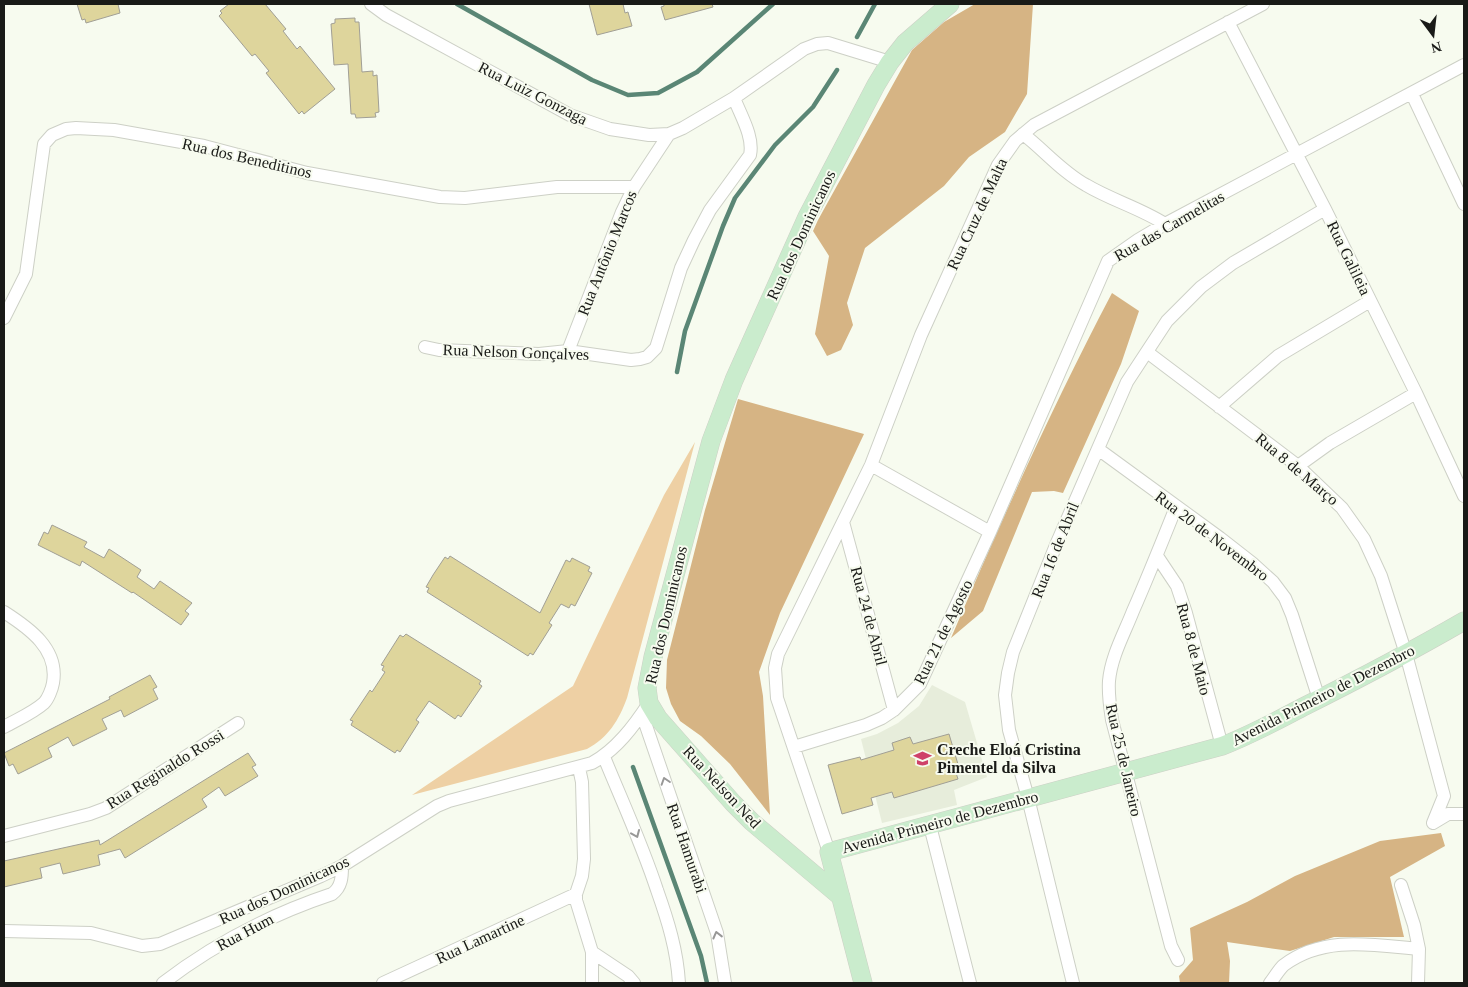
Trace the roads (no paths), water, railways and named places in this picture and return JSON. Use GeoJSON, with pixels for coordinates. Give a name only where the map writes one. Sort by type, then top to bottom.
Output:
{"type":"FeatureCollection","features":[{"type":"Feature","properties":{"kind":"street","name":"Rua Luiz Gonzaga"},"geometry":{"type":"LineString","coordinates":[[371,4],[386,15],[570,116],[610,129],[649,135],[669,134],[683,128],[734,98],[804,49],[817,44],[828,43],[890,62]]}},
{"type":"Feature","properties":{"kind":"street","name":"Rua dos Dominicanos"},"geometry":{"type":"LineString","coordinates":[[4,931],[91,933],[142,946],[151,946],[197,929],[342,866],[437,806],[449,801],[579,768],[604,757],[614,748],[645,709],[652,664],[710,441],[734,380],[807,217],[890,62],[904,43],[950,4]]}},
{"type":"Feature","properties":{"kind":"street","name":"Rua Cruz de Malta"},"geometry":{"type":"LineString","coordinates":[[829,852],[777,698],[775,668],[778,654],[871,465],[921,335],[985,191],[1007,150],[1023,134],[1045,119],[1263,4]]}},
{"type":"Feature","properties":{"kind":"street","name":"Rua Galileia"},"geometry":{"type":"LineString","coordinates":[[1228,22],[1326,209],[1464,496]]}},
{"type":"Feature","properties":{"kind":"street","name":"Rua das Carmelitas"},"geometry":{"type":"LineString","coordinates":[[990,532],[1108,261],[1165,224],[1298,155],[1464,65]]}},
{"type":"Feature","properties":{"kind":"street"},"geometry":{"type":"LineString","coordinates":[[1412,94],[1464,204]]}},
{"type":"Feature","properties":{"kind":"street","name":"Rua Nelson Gonçalves"},"geometry":{"type":"LineString","coordinates":[[425,347],[440,350],[538,354],[568,351],[631,360],[647,357],[656,348],[681,268],[694,240],[710,210],[750,155],[752,147],[734,98]]}},
{"type":"Feature","properties":{"kind":"street","name":"Rua dos Beneditinos"},"geometry":{"type":"LineString","coordinates":[[4,318],[26,274],[44,144],[52,135],[66,129],[114,130],[204,146],[307,173],[440,197],[464,198],[557,187],[634,187]]}},
{"type":"Feature","properties":{"kind":"street","name":"Rua Antônio Marcos"},"geometry":{"type":"LineString","coordinates":[[568,351],[622,212],[634,187],[669,134]]}},
{"type":"Feature","properties":{"kind":"street"},"geometry":{"type":"LineString","coordinates":[[1023,134],[1068,173],[1085,184],[1165,224]]}},
{"type":"Feature","properties":{"kind":"street","name":"Rua 16 de Abril"},"geometry":{"type":"LineString","coordinates":[[1073,983],[1006,714],[1008,674],[1013,652],[1056,545],[1127,382],[1167,322],[1201,287],[1246,255],[1326,209]]}},
{"type":"Feature","properties":{"kind":"street"},"geometry":{"type":"LineString","coordinates":[[1219,408],[1278,356],[1370,301]]}},
{"type":"Feature","properties":{"kind":"street","name":"Rua 8 de Março"},"geometry":{"type":"LineString","coordinates":[[1147,352],[1298,466],[1342,508],[1364,539],[1382,576],[1406,654],[1444,796],[1433,823],[1448,814],[1464,814]]}},
{"type":"Feature","properties":{"kind":"street"},"geometry":{"type":"LineString","coordinates":[[1298,466],[1330,443],[1416,393]]}},
{"type":"Feature","properties":{"kind":"street","name":"Rua 20 de Novembro"},"geometry":{"type":"LineString","coordinates":[[1098,449],[1252,563],[1273,582],[1286,598],[1319,699]]}},
{"type":"Feature","properties":{"kind":"street"},"geometry":{"type":"LineString","coordinates":[[871,465],[990,532]]}},
{"type":"Feature","properties":{"kind":"street","name":"Rua 25 de Janeiro"},"geometry":{"type":"LineString","coordinates":[[1176,507],[1118,648],[1112,664],[1109,681],[1112,720],[1171,946],[1178,960]]}},
{"type":"Feature","properties":{"kind":"street","name":"Rua 24 de Abril"},"geometry":{"type":"LineString","coordinates":[[843,522],[894,710]]}},
{"type":"Feature","properties":{"kind":"street","name":"Rua 21 de Agosto"},"geometry":{"type":"LineString","coordinates":[[794,747],[866,725],[894,710],[913,692],[926,672],[990,532]]}},
{"type":"Feature","properties":{"kind":"street","name":"Rua 8 de Maio"},"geometry":{"type":"LineString","coordinates":[[1157,556],[1177,586],[1222,746]]}},
{"type":"Feature","properties":{"kind":"street"},"geometry":{"type":"LineString","coordinates":[[4,612],[36,635],[50,655],[54,665],[55,676],[52,688],[44,703],[4,727]]}},
{"type":"Feature","properties":{"kind":"street","name":"Avenida Primeiro de Dezembro"},"geometry":{"type":"LineString","coordinates":[[829,852],[1222,746],[1238,740],[1319,699],[1406,654],[1464,621]]}},
{"type":"Feature","properties":{"kind":"street","name":"Rua Nelson Ned"},"geometry":{"type":"LineString","coordinates":[[645,709],[658,718],[733,803],[841,898]]}},
{"type":"Feature","properties":{"kind":"street","name":"Rua Hamurabi"},"geometry":{"type":"LineString","coordinates":[[645,709],[717,933],[725,983]]}},
{"type":"Feature","properties":{"kind":"street","name":"Rua Reginaldo Rossi"},"geometry":{"type":"LineString","coordinates":[[4,836],[90,814],[106,808],[238,723]]}},
{"type":"Feature","properties":{"kind":"street"},"geometry":{"type":"LineString","coordinates":[[604,757],[648,863],[669,925],[678,962],[678,983]]}},
{"type":"Feature","properties":{"kind":"street"},"geometry":{"type":"LineString","coordinates":[[579,768],[582,782],[584,859],[582,876],[576,897],[592,952],[592,983]]}},
{"type":"Feature","properties":{"kind":"street"},"geometry":{"type":"LineString","coordinates":[[930,826],[970,983]]}},
{"type":"Feature","properties":{"kind":"street"},"geometry":{"type":"LineString","coordinates":[[802,865],[818,863],[829,852]]}},
{"type":"Feature","properties":{"kind":"street"},"geometry":{"type":"LineString","coordinates":[[829,852],[863,983]]}},
{"type":"Feature","properties":{"kind":"street","name":"Rua Hum"},"geometry":{"type":"LineString","coordinates":[[163,983],[191,962],[247,930],[297,906],[332,894],[336,891],[340,882],[342,866]]}},
{"type":"Feature","properties":{"kind":"street"},"geometry":{"type":"LineString","coordinates":[[1401,885],[1414,925],[1419,949],[1418,983]]}},
{"type":"Feature","properties":{"kind":"street","name":"Rua Lamartine"},"geometry":{"type":"LineString","coordinates":[[383,983],[576,897]]}},
{"type":"Feature","properties":{"kind":"street"},"geometry":{"type":"LineString","coordinates":[[1270,983],[1283,966],[1304,953],[1326,946],[1354,944],[1419,949]]}},
{"type":"Feature","properties":{"kind":"street"},"geometry":{"type":"LineString","coordinates":[[592,952],[628,976],[634,983]]}},
{"type":"Feature","properties":{"kind":"waterway"},"geometry":{"type":"LineString","coordinates":[[457,4],[592,80],[628,95],[658,93],[697,72],[773,4]]}},
{"type":"Feature","properties":{"kind":"waterway"},"geometry":{"type":"LineString","coordinates":[[857,37],[875,4]]}},
{"type":"Feature","properties":{"kind":"waterway"},"geometry":{"type":"LineString","coordinates":[[677,372],[685,331],[735,198],[775,145],[813,107],[837,70]]}},
{"type":"Feature","properties":{"kind":"waterway"},"geometry":{"type":"LineString","coordinates":[[633,767],[701,956],[707,983]]}},
{"type":"Feature","properties":{"kind":"place","name":"Creche Eloá Cristina Pimentel da Silva"},"geometry":{"type":"Point","coordinates":[923,758]}}]}
